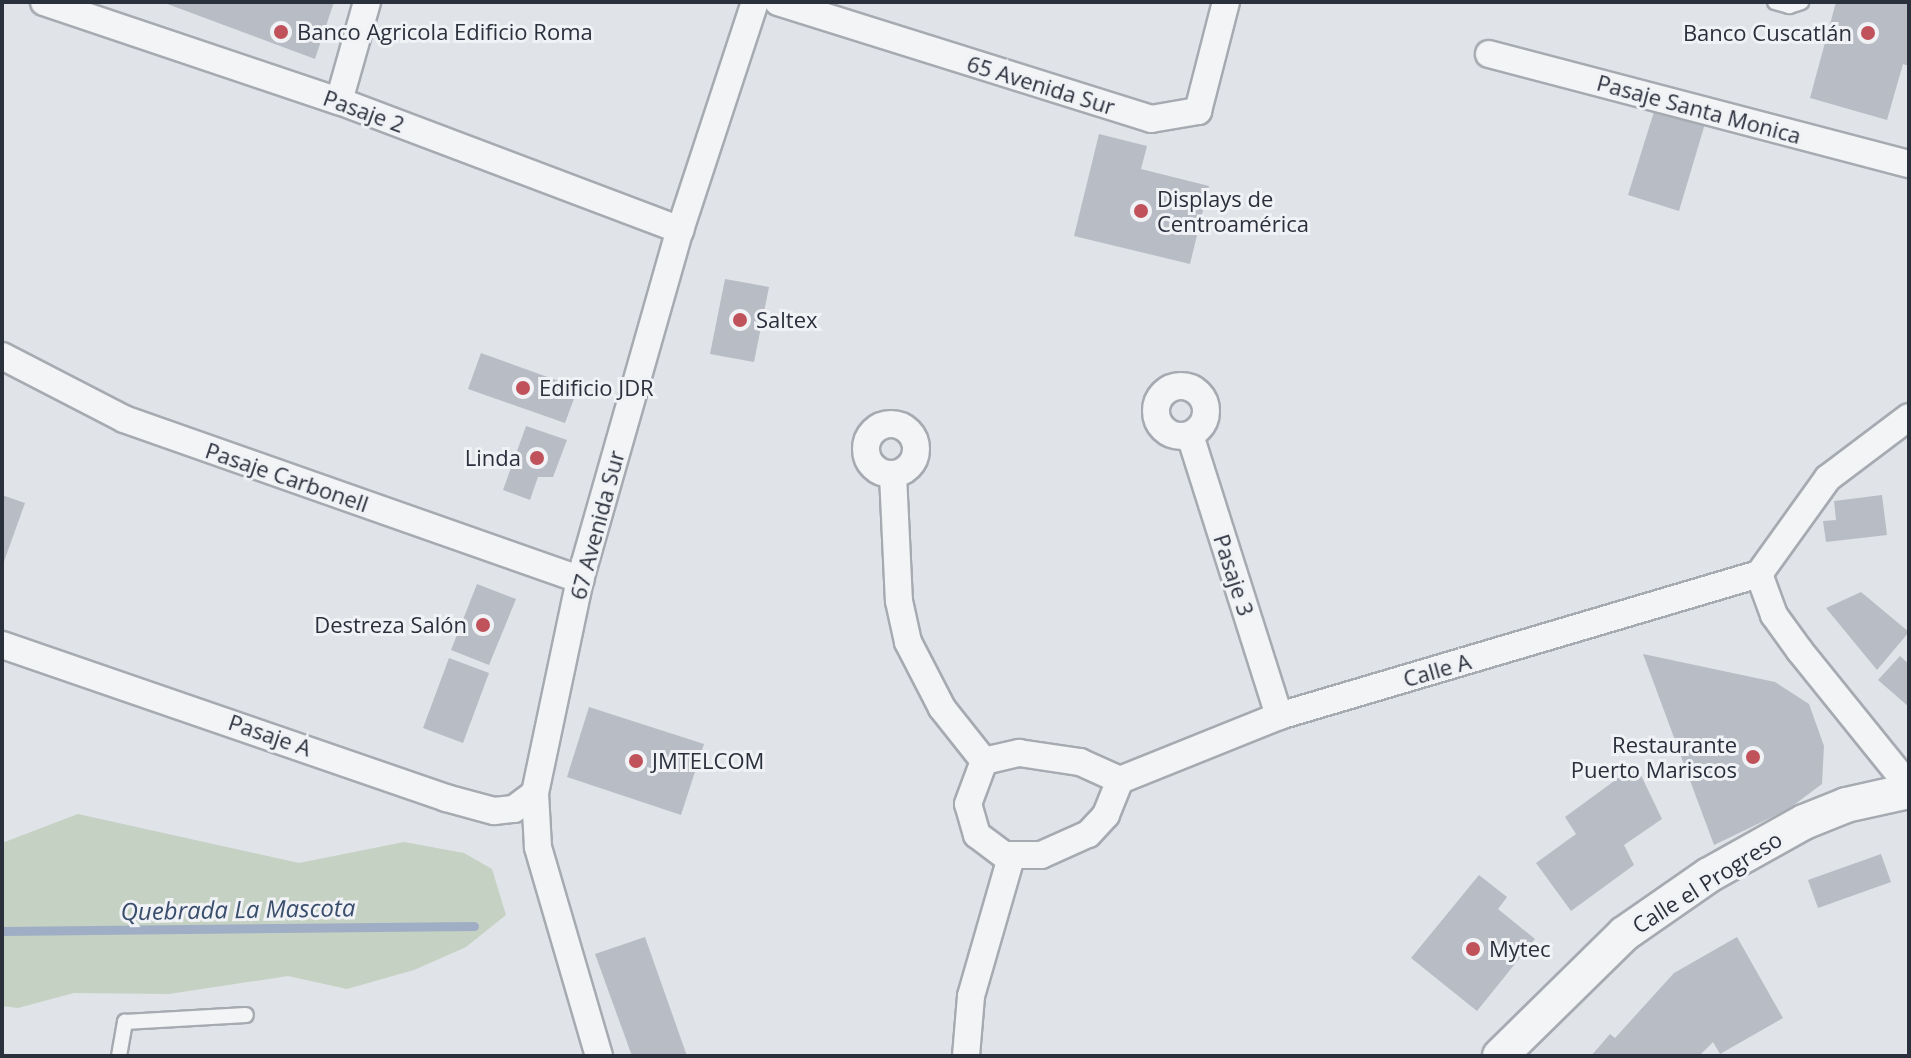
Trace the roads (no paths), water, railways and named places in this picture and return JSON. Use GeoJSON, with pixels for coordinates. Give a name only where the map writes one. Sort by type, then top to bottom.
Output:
{"type":"FeatureCollection","features":[{"type":"Feature","properties":{"kind":"street","name":"Pasaje 2"},"geometry":{"type":"LineString","coordinates":[[44,2],[339,101],[680,230]]}},
{"type":"Feature","properties":{"kind":"street"},"geometry":{"type":"LineString","coordinates":[[339,101],[367,2]]}},
{"type":"Feature","properties":{"kind":"street","name":"67 Avenida Sur"},"geometry":{"type":"LineString","coordinates":[[599,1056],[538,847],[535,793],[580,580],[680,230],[755,2]]}},
{"type":"Feature","properties":{"kind":"street","name":"65 Avenida Sur"},"geometry":{"type":"LineString","coordinates":[[778,2],[1151,119],[1198,111],[1226,2]]}},
{"type":"Feature","properties":{"kind":"street","name":"Pasaje Santa Monica"},"geometry":{"type":"LineString","coordinates":[[1489,54],[1909,164]]}},
{"type":"Feature","properties":{"kind":"street","name":"Pasaje Carbonell"},"geometry":{"type":"LineString","coordinates":[[2,356],[124,419],[580,580]]}},
{"type":"Feature","properties":{"kind":"street"},"geometry":{"type":"LineString","coordinates":[[1909,417],[1828,478],[1759,574],[1774,615],[1853,722],[1909,788]]}},
{"type":"Feature","properties":{"kind":"street","name":"Pasaje 3"},"geometry":{"type":"LineString","coordinates":[[1190,435],[1279,716]]}},
{"type":"Feature","properties":{"kind":"street"},"geometry":{"type":"LineString","coordinates":[[893,475],[902,625],[931,689],[984,761]]}},
{"type":"Feature","properties":{"kind":"street","name":"Calle A"},"geometry":{"type":"LineString","coordinates":[[1120,780],[1279,716],[1759,574]]}},
{"type":"Feature","properties":{"kind":"street","name":"Pasaje A"},"geometry":{"type":"LineString","coordinates":[[2,645],[494,811],[514,809],[535,793]]}},
{"type":"Feature","properties":{"kind":"street"},"geometry":{"type":"LineString","coordinates":[[1033,753],[1080,762],[1120,780],[1106,815],[1088,834],[1041,855],[1011,857],[977,835],[970,822],[971,784],[984,761],[1033,753]]}},
{"type":"Feature","properties":{"kind":"street","name":"Calle el Progreso"},"geometry":{"type":"LineString","coordinates":[[1500,1056],[1613,943],[1709,875],[1804,822],[1846,805],[1909,788]]}},
{"type":"Feature","properties":{"kind":"street","name":"Calle el Progreso"},"geometry":{"type":"LineString","coordinates":[[1527,1056],[1598,983],[1737,880],[1828,834],[1909,810]]}},
{"type":"Feature","properties":{"kind":"street"},"geometry":{"type":"LineString","coordinates":[[966,1056],[971,996],[1011,857]]}},
{"type":"Feature","properties":{"kind":"lane"},"geometry":{"type":"LineString","coordinates":[[1775,2],[1789,6],[1801,2]]}},
{"type":"Feature","properties":{"kind":"lane"},"geometry":{"type":"LineString","coordinates":[[119,1056],[125,1022],[246,1015]]}},
{"type":"Feature","properties":{"kind":"waterway","name":"Quebrada La Mascota"},"geometry":{"type":"LineString","coordinates":[[2,931],[474,926]]}},
{"type":"Feature","properties":{"kind":"place","name":"Banco Agricola Edificio Roma"},"geometry":{"type":"Point","coordinates":[281,32]}},
{"type":"Feature","properties":{"kind":"place","name":"Banco Cuscatlán"},"geometry":{"type":"Point","coordinates":[1868,33]}},
{"type":"Feature","properties":{"kind":"place","name":"Displays de Centroamérica"},"geometry":{"type":"Point","coordinates":[1141,211]}},
{"type":"Feature","properties":{"kind":"place","name":"Saltex"},"geometry":{"type":"Point","coordinates":[740,320]}},
{"type":"Feature","properties":{"kind":"place","name":"Edificio JDR"},"geometry":{"type":"Point","coordinates":[523,388]}},
{"type":"Feature","properties":{"kind":"place","name":"Linda"},"geometry":{"type":"Point","coordinates":[537,458]}},
{"type":"Feature","properties":{"kind":"place","name":"Destreza Salón"},"geometry":{"type":"Point","coordinates":[483,625]}},
{"type":"Feature","properties":{"kind":"place","name":"Restaurante Puerto Mariscos"},"geometry":{"type":"Point","coordinates":[1753,757]}},
{"type":"Feature","properties":{"kind":"place","name":"JMTELCOM"},"geometry":{"type":"Point","coordinates":[636,761]}},
{"type":"Feature","properties":{"kind":"place","name":"Mytec"},"geometry":{"type":"Point","coordinates":[1473,949]}}]}
